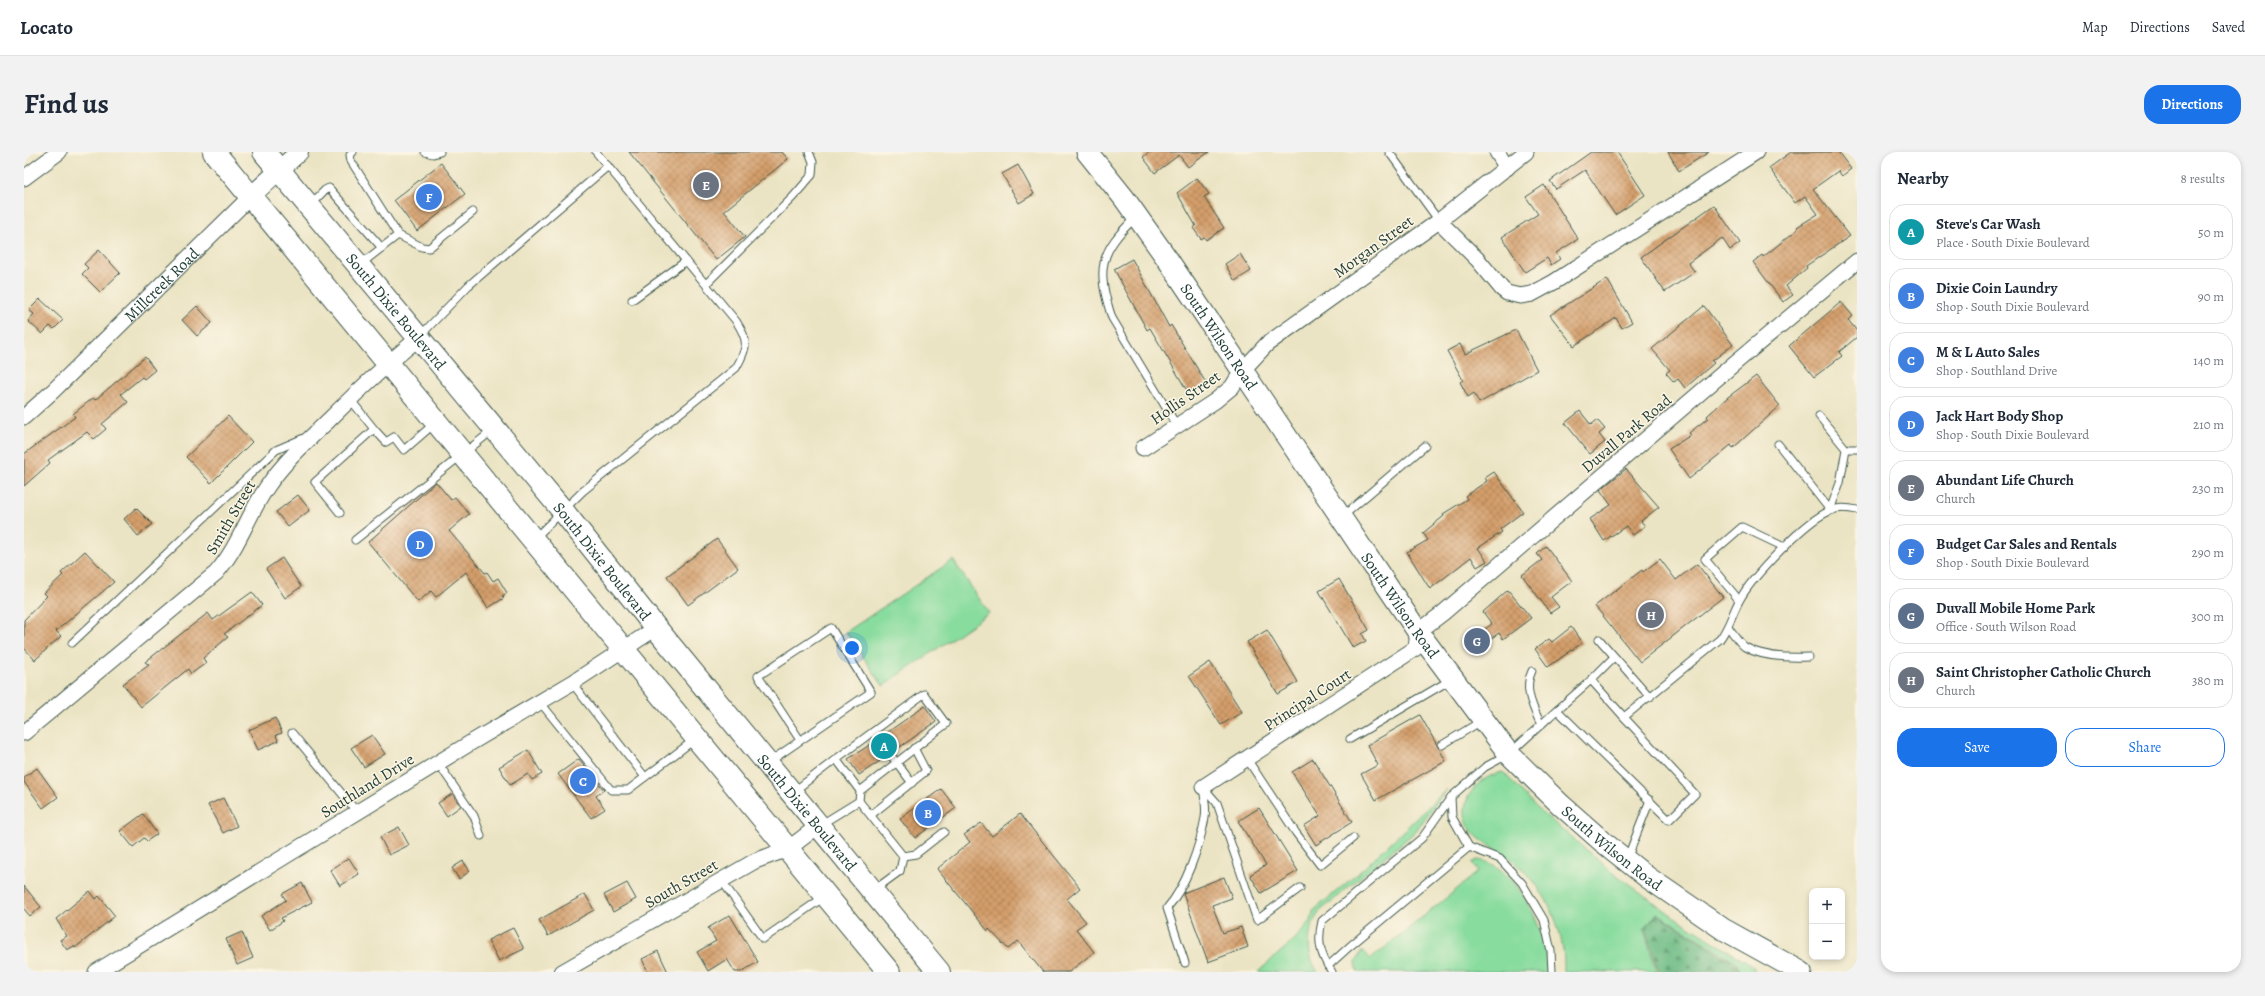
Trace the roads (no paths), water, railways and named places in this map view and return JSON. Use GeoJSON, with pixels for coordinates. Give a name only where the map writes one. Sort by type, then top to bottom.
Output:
{"type":"FeatureCollection","features":[{"type":"Feature","properties":{"kind":"highway"},"geometry":{"type":"LineString","coordinates":[[214,152],[888,972]]}},
{"type":"Feature","properties":{"kind":"highway","name":"South Dixie Boulevard"},"geometry":{"type":"LineString","coordinates":[[264,152],[308,207],[419,338],[493,430],[563,512],[656,628],[939,972]]}},
{"type":"Feature","properties":{"kind":"main road","name":"South Wilson Road"},"geometry":{"type":"LineString","coordinates":[[1087,152],[1136,216],[1418,632],[1509,754],[1561,805],[1627,861],[1677,899],[1723,929],[1801,972]]}},
{"type":"Feature","properties":{"kind":"street"},"geometry":{"type":"LineString","coordinates":[[24,178],[60,152]]}},
{"type":"Feature","properties":{"kind":"street","name":"Millcreek Road"},"geometry":{"type":"LineString","coordinates":[[24,417],[53,391],[250,196],[280,171],[299,152]]}},
{"type":"Feature","properties":{"kind":"street"},"geometry":{"type":"LineString","coordinates":[[1497,152],[1507,168]]}},
{"type":"Feature","properties":{"kind":"street","name":"Morgan Street"},"geometry":{"type":"LineString","coordinates":[[1242,371],[1266,344],[1438,221],[1526,152]]}},
{"type":"Feature","properties":{"kind":"street"},"geometry":{"type":"LineString","coordinates":[[1438,221],[1478,260],[1502,289],[1514,296],[1526,295],[1554,282],[1756,152]]}},
{"type":"Feature","properties":{"kind":"street","name":"Duvall Park Road"},"geometry":{"type":"LineString","coordinates":[[1418,632],[1443,613],[1736,362],[1857,262]]}},
{"type":"Feature","properties":{"kind":"street","name":"Smith Street"},"geometry":{"type":"LineString","coordinates":[[24,734],[216,574],[230,557],[241,533],[267,488],[291,457],[386,363],[419,338]]}},
{"type":"Feature","properties":{"kind":"street","name":"Hollis Street"},"geometry":{"type":"LineString","coordinates":[[1143,448],[1232,387],[1242,371]]}},
{"type":"Feature","properties":{"kind":"street","name":"Southland Drive"},"geometry":{"type":"LineString","coordinates":[[96,972],[357,812],[572,683],[656,628]]}},
{"type":"Feature","properties":{"kind":"street","name":"Principal Court"},"geometry":{"type":"LineString","coordinates":[[1203,787],[1416,648],[1418,632]]}},
{"type":"Feature","properties":{"kind":"street","name":"South Street"},"geometry":{"type":"LineString","coordinates":[[562,972],[761,858],[788,849],[818,826]]}},
{"type":"Feature","properties":{"kind":"lane"},"geometry":{"type":"LineString","coordinates":[[353,152],[350,155],[351,161],[398,235],[422,248],[429,248],[473,212]]}},
{"type":"Feature","properties":{"kind":"lane"},"geometry":{"type":"LineString","coordinates":[[426,152],[433,154],[440,152]]}},
{"type":"Feature","properties":{"kind":"lane"},"geometry":{"type":"LineString","coordinates":[[533,540],[583,491],[736,368],[745,352],[746,336],[736,321],[596,152]]}},
{"type":"Feature","properties":{"kind":"lane"},"geometry":{"type":"LineString","coordinates":[[706,284],[794,197],[812,175],[813,162],[809,152]]}},
{"type":"Feature","properties":{"kind":"lane"},"geometry":{"type":"LineString","coordinates":[[1389,152],[1438,221]]}},
{"type":"Feature","properties":{"kind":"lane"},"geometry":{"type":"LineString","coordinates":[[419,338],[468,286],[608,166]]}},
{"type":"Feature","properties":{"kind":"lane"},"geometry":{"type":"LineString","coordinates":[[308,207],[325,190],[329,188],[382,248]]}},
{"type":"Feature","properties":{"kind":"lane"},"geometry":{"type":"LineString","coordinates":[[1136,216],[1108,248],[1103,261],[1102,273],[1107,302],[1112,318],[1177,426]]}},
{"type":"Feature","properties":{"kind":"lane"},"geometry":{"type":"LineString","coordinates":[[358,267],[398,235]]}},
{"type":"Feature","properties":{"kind":"lane"},"geometry":{"type":"LineString","coordinates":[[632,300],[686,261]]}},
{"type":"Feature","properties":{"kind":"lane"},"geometry":{"type":"LineString","coordinates":[[350,399],[386,442],[394,437],[404,450],[436,421]]}},
{"type":"Feature","properties":{"kind":"lane"},"geometry":{"type":"LineString","coordinates":[[1819,416],[1846,449],[1840,483],[1830,510]]}},
{"type":"Feature","properties":{"kind":"lane"},"geometry":{"type":"LineString","coordinates":[[340,513],[315,482],[374,429]]}},
{"type":"Feature","properties":{"kind":"lane"},"geometry":{"type":"LineString","coordinates":[[354,540],[493,430]]}},
{"type":"Feature","properties":{"kind":"lane"},"geometry":{"type":"LineString","coordinates":[[72,643],[276,450],[315,433]]}},
{"type":"Feature","properties":{"kind":"lane"},"geometry":{"type":"LineString","coordinates":[[1778,444],[1830,510]]}},
{"type":"Feature","properties":{"kind":"lane"},"geometry":{"type":"LineString","coordinates":[[1341,517],[1425,446]]}},
{"type":"Feature","properties":{"kind":"lane"},"geometry":{"type":"LineString","coordinates":[[1846,449],[1857,449]]}},
{"type":"Feature","properties":{"kind":"lane"},"geometry":{"type":"LineString","coordinates":[[1624,717],[1720,639],[1729,628],[1739,600],[1784,547],[1812,522],[1830,510],[1850,508],[1857,510]]}},
{"type":"Feature","properties":{"kind":"lane"},"geometry":{"type":"LineString","coordinates":[[1739,600],[1706,559],[1742,528],[1784,547]]}},
{"type":"Feature","properties":{"kind":"lane"},"geometry":{"type":"LineString","coordinates":[[767,763],[871,692],[831,628],[758,676],[800,740]]}},
{"type":"Feature","properties":{"kind":"lane"},"geometry":{"type":"LineString","coordinates":[[1729,628],[1744,646],[1757,651],[1788,658],[1808,657]]}},
{"type":"Feature","properties":{"kind":"lane"},"geometry":{"type":"LineString","coordinates":[[1599,639],[1650,697]]}},
{"type":"Feature","properties":{"kind":"lane"},"geometry":{"type":"LineString","coordinates":[[1469,846],[1349,946],[1330,969],[1319,947],[1322,922],[1422,838],[1451,797],[1486,767],[1509,754],[1591,680],[1614,657]]}},
{"type":"Feature","properties":{"kind":"lane"},"geometry":{"type":"LineString","coordinates":[[1532,671],[1528,680],[1528,688],[1541,725]]}},
{"type":"Feature","properties":{"kind":"lane"},"geometry":{"type":"LineString","coordinates":[[1350,739],[1452,679]]}},
{"type":"Feature","properties":{"kind":"lane"},"geometry":{"type":"LineString","coordinates":[[1557,710],[1669,820],[1695,794],[1591,680]]}},
{"type":"Feature","properties":{"kind":"lane"},"geometry":{"type":"LineString","coordinates":[[572,683],[645,777]]}},
{"type":"Feature","properties":{"kind":"lane"},"geometry":{"type":"LineString","coordinates":[[792,793],[924,694],[946,724],[860,791]]}},
{"type":"Feature","properties":{"kind":"lane"},"geometry":{"type":"LineString","coordinates":[[540,702],[611,790],[628,790],[696,738]]}},
{"type":"Feature","properties":{"kind":"lane"},"geometry":{"type":"LineString","coordinates":[[1442,745],[1483,720]]}},
{"type":"Feature","properties":{"kind":"lane"},"geometry":{"type":"LineString","coordinates":[[873,732],[878,739]]}},
{"type":"Feature","properties":{"kind":"lane"},"geometry":{"type":"LineString","coordinates":[[292,733],[357,812]]}},
{"type":"Feature","properties":{"kind":"lane"},"geometry":{"type":"LineString","coordinates":[[871,815],[926,771],[914,748]]}},
{"type":"Feature","properties":{"kind":"lane"},"geometry":{"type":"LineString","coordinates":[[890,754],[912,783]]}},
{"type":"Feature","properties":{"kind":"lane"},"geometry":{"type":"LineString","coordinates":[[836,759],[860,791],[859,801],[903,856],[900,871],[872,891]]}},
{"type":"Feature","properties":{"kind":"lane"},"geometry":{"type":"LineString","coordinates":[[1246,759],[1296,833],[1320,865],[1353,838]]}},
{"type":"Feature","properties":{"kind":"lane"},"geometry":{"type":"LineString","coordinates":[[438,763],[474,816],[481,836]]}},
{"type":"Feature","properties":{"kind":"lane"},"geometry":{"type":"LineString","coordinates":[[1203,787],[1217,803],[1257,920],[1300,888]]}},
{"type":"Feature","properties":{"kind":"lane"},"geometry":{"type":"LineString","coordinates":[[1185,963],[1167,908],[1173,902],[1189,870],[1205,817],[1203,787]]}},
{"type":"Feature","properties":{"kind":"lane"},"geometry":{"type":"LineString","coordinates":[[1451,797],[1452,817],[1469,846],[1500,859],[1522,883],[1544,920],[1551,951],[1552,972]]}},
{"type":"Feature","properties":{"kind":"lane"},"geometry":{"type":"LineString","coordinates":[[1627,861],[1650,800]]}},
{"type":"Feature","properties":{"kind":"lane"},"geometry":{"type":"LineString","coordinates":[[818,826],[859,801]]}},
{"type":"Feature","properties":{"kind":"lane"},"geometry":{"type":"LineString","coordinates":[[903,856],[916,854],[944,832]]}},
{"type":"Feature","properties":{"kind":"lane"},"geometry":{"type":"LineString","coordinates":[[722,881],[763,939],[826,896]]}},
{"type":"Feature","properties":{"kind":"place","name":"Abundant Life Church"},"geometry":{"type":"Point","coordinates":[706,185]}},
{"type":"Feature","properties":{"kind":"place","name":"Budget Car Sales and Rentals"},"geometry":{"type":"Point","coordinates":[429,197]}},
{"type":"Feature","properties":{"kind":"place","name":"Jack Hart Body Shop"},"geometry":{"type":"Point","coordinates":[420,544]}},
{"type":"Feature","properties":{"kind":"place","name":"Saint Christopher Catholic Church"},"geometry":{"type":"Point","coordinates":[1651,615]}},
{"type":"Feature","properties":{"kind":"place","name":"Duvall Mobile Home Park"},"geometry":{"type":"Point","coordinates":[1477,641]}},
{"type":"Feature","properties":{"kind":"place","name":"Steve's Car Wash"},"geometry":{"type":"Point","coordinates":[884,746]}},
{"type":"Feature","properties":{"kind":"place","name":"M & L Auto Sales"},"geometry":{"type":"Point","coordinates":[583,781]}},
{"type":"Feature","properties":{"kind":"place","name":"Dixie Coin Laundry"},"geometry":{"type":"Point","coordinates":[928,813]}}]}
